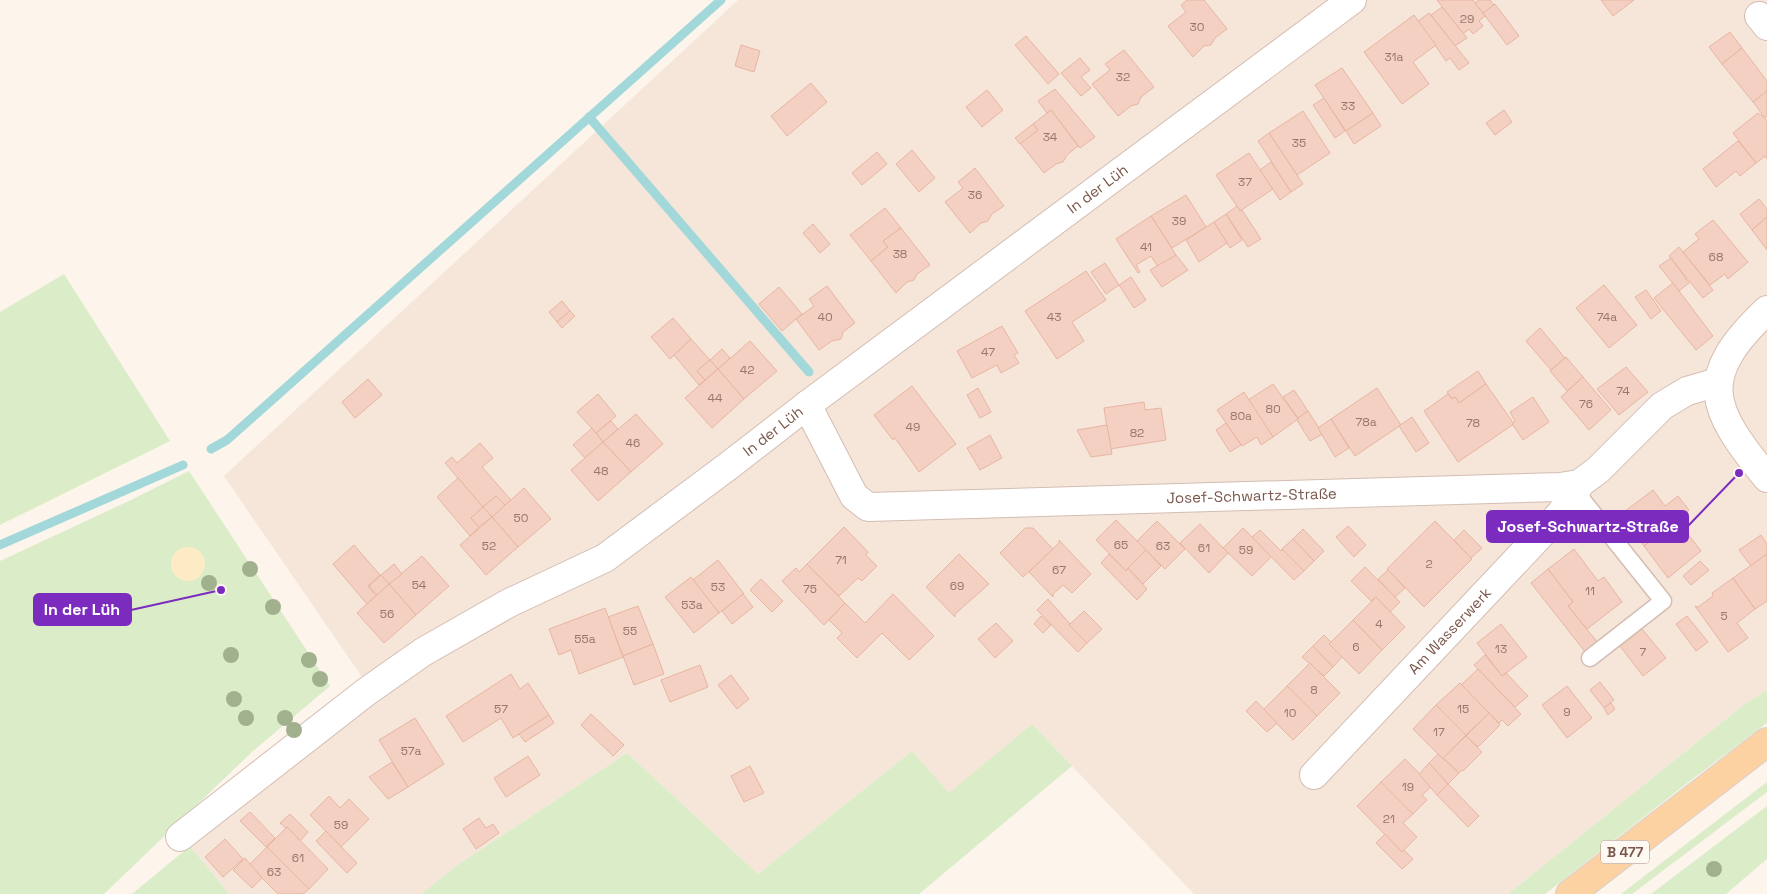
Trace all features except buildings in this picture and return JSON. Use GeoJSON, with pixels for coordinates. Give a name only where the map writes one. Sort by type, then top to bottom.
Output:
{"type":"FeatureCollection","features":[{"type":"Feature","properties":{"kind":"main road","name":"B 477"},"geometry":{"type":"LineString","coordinates":[[1570,894],[1767,742]]}},
{"type":"Feature","properties":{"kind":"street","name":"In der Lüh"},"geometry":{"type":"LineString","coordinates":[[180,837],[366,692],[423,652],[508,603],[605,558],[807,405],[1352,0]]}},
{"type":"Feature","properties":{"kind":"street"},"geometry":{"type":"LineString","coordinates":[[1767,310],[1737,342],[1725,360],[1718,382],[1719,400],[1727,423],[1748,455],[1767,478]]}},
{"type":"Feature","properties":{"kind":"street","name":"Josef-Schwartz-Straße"},"geometry":{"type":"LineString","coordinates":[[807,405],[854,496],[868,507],[1578,488],[1662,406],[1686,392],[1718,382]]}},
{"type":"Feature","properties":{"kind":"street","name":"Am Wasserwerk"},"geometry":{"type":"LineString","coordinates":[[1314,775],[1561,514],[1578,488]]}},
{"type":"Feature","properties":{"kind":"lane"},"geometry":{"type":"LineString","coordinates":[[1578,488],[1662,601],[1590,658]]}},
{"type":"Feature","properties":{"kind":"shaded area"},"geometry":{"type":"Polygon","coordinates":[[[738,0],[1767,0],[1767,690],[1741,707],[1508,894],[1194,894],[1032,724],[949,794],[912,751],[758,874],[627,753],[456,866],[421,894],[229,894],[190,846],[377,699],[224,476],[738,0]]]}},
{"type":"Feature","properties":{"kind":"green space"},"geometry":{"type":"Polygon","coordinates":[[[64,274],[170,441],[0,525],[0,312],[64,274]]]}},
{"type":"Feature","properties":{"kind":"green space"},"geometry":{"type":"Polygon","coordinates":[[[189,471],[330,686],[253,751],[104,894],[0,894],[0,561],[189,471]]]}},
{"type":"Feature","properties":{"kind":"green space"},"geometry":{"type":"Polygon","coordinates":[[[1767,690],[1767,723],[1545,894],[1508,894],[1741,707],[1767,690]]]}},
{"type":"Feature","properties":{"kind":"green space"},"geometry":{"type":"Polygon","coordinates":[[[1032,724],[1072,766],[919,894],[421,894],[456,866],[627,753],[758,874],[912,751],[949,793],[1032,724]]]}},
{"type":"Feature","properties":{"kind":"green space"},"geometry":{"type":"Polygon","coordinates":[[[1767,782],[1767,792],[1632,894],[1621,894],[1767,782]]]}},
{"type":"Feature","properties":{"kind":"green space"},"geometry":{"type":"Polygon","coordinates":[[[1767,806],[1767,859],[1726,894],[1651,894],[1767,806]]]}},
{"type":"Feature","properties":{"kind":"green space"},"geometry":{"type":"Polygon","coordinates":[[[190,846],[229,894],[132,894],[190,846]]]}},
{"type":"Feature","properties":{"kind":"sand"},"geometry":{"type":"Polygon","coordinates":[[[188,547],[195,548],[200,552],[204,557],[204,571],[200,576],[195,580],[188,581],[181,580],[176,576],[172,571],[171,564],[172,557],[176,552],[181,548],[188,547]]]}},
{"type":"Feature","properties":{"kind":"waterway"},"geometry":{"type":"LineString","coordinates":[[211,449],[227,440],[721,0]]}},
{"type":"Feature","properties":{"kind":"waterway"},"geometry":{"type":"LineString","coordinates":[[589,117],[809,372]]}},
{"type":"Feature","properties":{"kind":"waterway"},"geometry":{"type":"LineString","coordinates":[[0,545],[183,465]]}},
{"type":"Feature","properties":{"kind":"place","name":"Josef-Schwartz-Straße"},"geometry":{"type":"Point","coordinates":[1739,473]}},
{"type":"Feature","properties":{"kind":"place","name":"In der Lüh"},"geometry":{"type":"Point","coordinates":[221,590]}}]}
